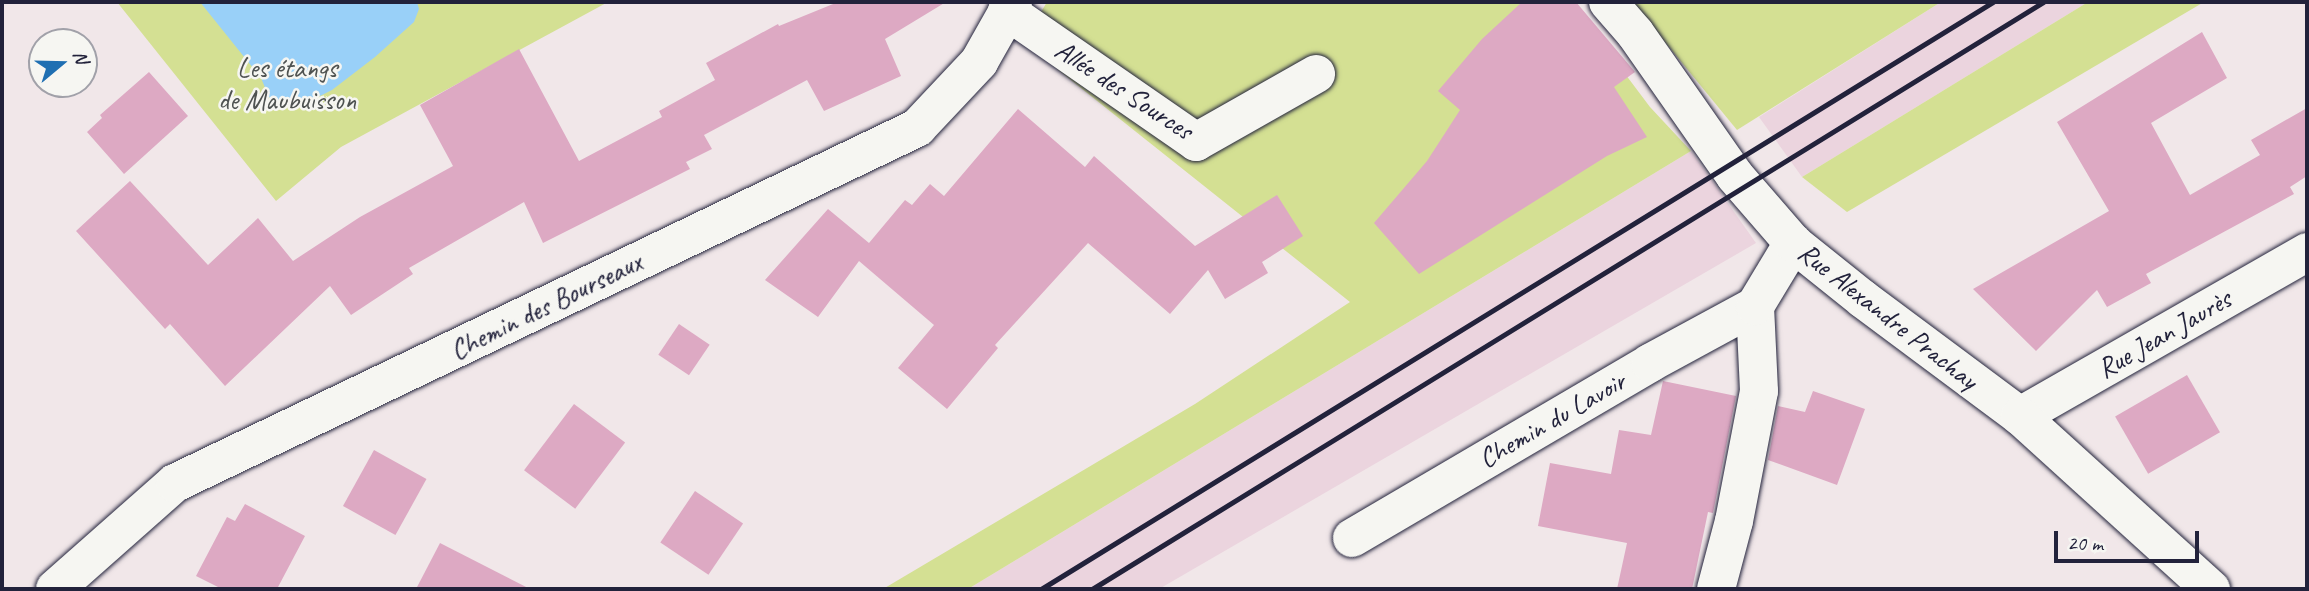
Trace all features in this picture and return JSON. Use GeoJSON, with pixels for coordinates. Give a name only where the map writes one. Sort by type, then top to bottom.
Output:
{"type":"FeatureCollection","features":[{"type":"Feature","properties":{"kind":"street","name":"Rue Alexandre Prachay"},"geometry":{"type":"LineString","coordinates":[[1608,2],[1635,33],[1735,176],[1793,243],[1863,299],[2020,416],[2211,589]]}},
{"type":"Feature","properties":{"kind":"street","name":"Allée des Sources"},"geometry":{"type":"LineString","coordinates":[[1010,7],[1196,142],[1316,74]]}},
{"type":"Feature","properties":{"kind":"street","name":"Chemin des Bourseaux"},"geometry":{"type":"LineString","coordinates":[[55,589],[175,483],[918,128],[979,62],[1010,7]]}},
{"type":"Feature","properties":{"kind":"street"},"geometry":{"type":"LineString","coordinates":[[1716,589],[1734,522],[1759,391],[1755,306],[1793,243]]}},
{"type":"Feature","properties":{"kind":"street","name":"Rue Jean Jaurès"},"geometry":{"type":"LineString","coordinates":[[2020,416],[2307,252]]}},
{"type":"Feature","properties":{"kind":"street","name":"Chemin du Lavoir"},"geometry":{"type":"LineString","coordinates":[[1352,538],[1650,363],[1755,306]]}},
{"type":"Feature","properties":{"kind":"shaded area"},"geometry":{"type":"Polygon","coordinates":[[[1941,2],[2088,2],[1802,177],[1759,117],[1941,2]]]}},
{"type":"Feature","properties":{"kind":"shaded area"},"geometry":{"type":"Polygon","coordinates":[[[1691,151],[1756,243],[1159,589],[968,589],[1691,151]]]}},
{"type":"Feature","properties":{"kind":"green space","name":"Les étangs de Maubuisson"},"geometry":{"type":"Polygon","coordinates":[[[117,2],[608,2],[341,147],[276,201],[117,2]]]}},
{"type":"Feature","properties":{"kind":"green space"},"geometry":{"type":"Polygon","coordinates":[[[1047,2],[1571,2],[1650,107],[1691,151],[968,589],[883,589],[1195,404],[1350,302],[1023,42],[1047,2]]]}},
{"type":"Feature","properties":{"kind":"green space"},"geometry":{"type":"Polygon","coordinates":[[[1632,2],[1941,2],[1737,130],[1632,2]]]}},
{"type":"Feature","properties":{"kind":"green space"},"geometry":{"type":"Polygon","coordinates":[[[2088,2],[2204,2],[1847,212],[1802,177],[2088,2]]]}},
{"type":"Feature","properties":{"kind":"water"},"geometry":{"type":"Polygon","coordinates":[[[200,2],[417,2],[419,9],[414,22],[375,57],[332,90],[298,107],[278,105],[269,97],[261,78],[200,2]]]}},
{"type":"Feature","properties":{"kind":"building"},"geometry":{"type":"Polygon","coordinates":[[[838,2],[946,2],[885,39],[901,76],[824,111],[807,80],[704,135],[712,149],[686,162],[690,169],[543,243],[524,202],[409,268],[413,274],[351,315],[330,286],[225,386],[170,324],[165,329],[76,231],[130,181],[208,265],[258,218],[293,261],[360,217],[453,166],[420,105],[519,49],[579,161],[662,117],[659,111],[715,80],[706,63],[778,24],[779,26],[838,2]]]}},
{"type":"Feature","properties":{"kind":"building"},"geometry":{"type":"Polygon","coordinates":[[[1522,2],[1576,2],[1635,72],[1614,87],[1647,137],[1607,156],[1419,274],[1374,223],[1427,161],[1460,110],[1438,91],[1482,39],[1522,2]]]}},
{"type":"Feature","properties":{"kind":"building"},"geometry":{"type":"Polygon","coordinates":[[[2202,32],[2227,78],[2151,123],[2190,195],[2260,155],[2251,140],[2307,108],[2307,176],[2290,187],[2294,194],[2146,274],[2151,283],[2107,307],[2097,290],[2036,351],[1973,289],[2109,211],[2057,122],[2202,32]]]}},
{"type":"Feature","properties":{"kind":"building"},"geometry":{"type":"Polygon","coordinates":[[[149,72],[188,116],[124,174],[87,132],[102,118],[100,115],[149,72]]]}},
{"type":"Feature","properties":{"kind":"building"},"geometry":{"type":"Polygon","coordinates":[[[1018,109],[1085,167],[1094,156],[1195,246],[1277,195],[1303,236],[1262,262],[1268,273],[1225,299],[1208,270],[1170,314],[1088,243],[995,345],[998,348],[947,409],[898,368],[934,325],[859,261],[818,317],[765,280],[828,209],[869,243],[905,200],[912,205],[930,184],[944,196],[1018,109]]]}},
{"type":"Feature","properties":{"kind":"building"},"geometry":{"type":"Polygon","coordinates":[[[679,324],[710,345],[689,375],[658,355],[679,324]]]}},
{"type":"Feature","properties":{"kind":"building"},"geometry":{"type":"Polygon","coordinates":[[[2187,375],[2220,432],[2148,474],[2115,416],[2187,375]]]}},
{"type":"Feature","properties":{"kind":"building"},"geometry":{"type":"Polygon","coordinates":[[[1663,381],[1736,396],[1713,513],[1708,512],[1692,589],[1617,589],[1627,543],[1538,526],[1550,463],[1611,474],[1619,430],[1651,435],[1663,381]]]}},
{"type":"Feature","properties":{"kind":"building"},"geometry":{"type":"Polygon","coordinates":[[[1813,391],[1865,409],[1837,485],[1768,460],[1778,406],[1805,412],[1813,391]]]}},
{"type":"Feature","properties":{"kind":"building"},"geometry":{"type":"Polygon","coordinates":[[[574,404],[625,443],[575,509],[524,470],[574,404]]]}},
{"type":"Feature","properties":{"kind":"building"},"geometry":{"type":"Polygon","coordinates":[[[374,450],[426,479],[395,535],[343,506],[374,450]]]}},
{"type":"Feature","properties":{"kind":"building"},"geometry":{"type":"Polygon","coordinates":[[[695,491],[743,523],[708,575],[660,542],[695,491]]]}},
{"type":"Feature","properties":{"kind":"building"},"geometry":{"type":"Polygon","coordinates":[[[245,504],[305,536],[277,589],[222,589],[196,576],[227,517],[235,521],[245,504]]]}},
{"type":"Feature","properties":{"kind":"building"},"geometry":{"type":"Polygon","coordinates":[[[440,543],[530,589],[416,589],[440,543]]]}},
{"type":"Feature","properties":{"kind":"railway"},"geometry":{"type":"LineString","coordinates":[[1041,589],[1993,2]]}},
{"type":"Feature","properties":{"kind":"railway"},"geometry":{"type":"LineString","coordinates":[[1092,589],[2043,2]]}}]}
